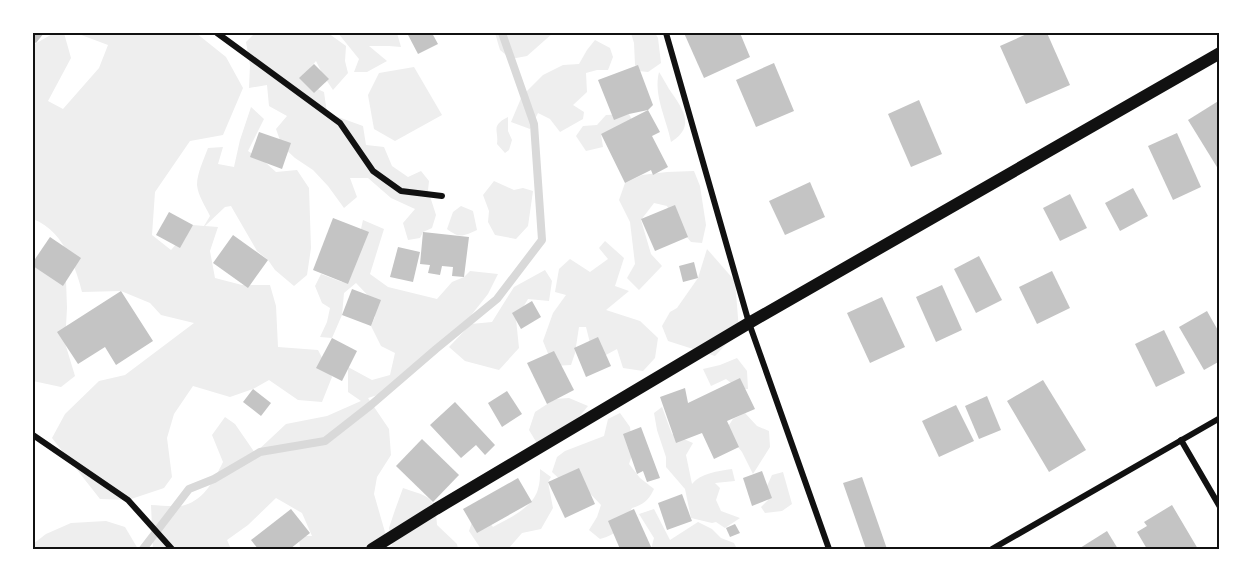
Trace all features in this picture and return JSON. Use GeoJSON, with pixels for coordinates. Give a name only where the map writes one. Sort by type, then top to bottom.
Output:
{"type":"FeatureCollection","features":[{"type":"Feature","properties":{"kind":"main road"},"geometry":{"type":"LineString","coordinates":[[372,549],[748,323],[1220,53]]}},
{"type":"Feature","properties":{"kind":"street"},"geometry":{"type":"LineString","coordinates":[[217,33],[340,123],[373,171],[401,191],[442,196]]}},
{"type":"Feature","properties":{"kind":"street"},"geometry":{"type":"LineString","coordinates":[[666,33],[748,323],[829,549]]}},
{"type":"Feature","properties":{"kind":"street"},"geometry":{"type":"LineString","coordinates":[[992,549],[1220,418]]}},
{"type":"Feature","properties":{"kind":"street"},"geometry":{"type":"LineString","coordinates":[[33,435],[128,500],[170,547]]}},
{"type":"Feature","properties":{"kind":"street"},"geometry":{"type":"LineString","coordinates":[[1181,440],[1220,507]]}},
{"type":"Feature","properties":{"kind":"shaded area"},"geometry":{"type":"Polygon","coordinates":[[[54,33],[64,33],[71,58],[48,101],[63,109],[99,68],[108,45],[76,33],[196,33],[226,57],[243,88],[223,135],[190,141],[155,192],[152,235],[171,250],[193,225],[204,226],[210,216],[200,197],[197,185],[199,171],[208,148],[223,147],[218,164],[234,167],[251,107],[264,119],[248,151],[276,172],[297,170],[309,188],[311,248],[307,275],[294,286],[257,251],[231,206],[225,207],[205,226],[218,227],[210,251],[215,278],[242,285],[270,285],[276,306],[278,347],[318,350],[332,377],[322,402],[298,400],[269,380],[253,389],[230,397],[193,386],[174,414],[167,438],[172,477],[164,488],[128,500],[100,499],[52,438],[65,414],[99,381],[125,375],[194,323],[161,315],[150,303],[121,291],[82,292],[66,249],[52,231],[33,219],[33,45],[54,33]]]}},
{"type":"Feature","properties":{"kind":"shaded area"},"geometry":{"type":"Polygon","coordinates":[[[255,33],[328,33],[346,46],[345,61],[348,73],[333,90],[316,61],[307,71],[311,86],[324,92],[327,113],[363,126],[366,145],[384,147],[392,166],[408,177],[421,171],[429,181],[428,190],[436,215],[432,228],[423,232],[420,238],[408,240],[403,223],[415,209],[391,198],[368,178],[350,178],[357,197],[344,208],[313,170],[282,146],[276,129],[287,116],[269,106],[267,85],[249,88],[250,65],[246,42],[255,33]]]}},
{"type":"Feature","properties":{"kind":"shaded area"},"geometry":{"type":"Polygon","coordinates":[[[338,33],[397,33],[401,47],[369,46],[387,61],[367,72],[354,72],[359,59],[338,33]]]}},
{"type":"Feature","properties":{"kind":"shaded area"},"geometry":{"type":"Polygon","coordinates":[[[495,33],[553,33],[527,56],[511,59],[500,50],[495,33]]]}},
{"type":"Feature","properties":{"kind":"shaded area"},"geometry":{"type":"Polygon","coordinates":[[[631,33],[655,33],[658,38],[661,63],[648,72],[639,71],[635,65],[631,33]]]}},
{"type":"Feature","properties":{"kind":"shaded area"},"geometry":{"type":"Polygon","coordinates":[[[595,40],[610,48],[613,57],[608,70],[586,73],[587,92],[573,105],[584,112],[583,119],[560,132],[550,119],[538,113],[530,129],[511,122],[522,96],[543,75],[563,65],[579,64],[595,40]]]}},
{"type":"Feature","properties":{"kind":"shaded area"},"geometry":{"type":"Polygon","coordinates":[[[414,67],[442,115],[395,141],[374,129],[368,95],[379,73],[414,67]]]}},
{"type":"Feature","properties":{"kind":"shaded area"},"geometry":{"type":"Polygon","coordinates":[[[659,72],[685,117],[683,130],[671,142],[659,98],[659,72]]]}},
{"type":"Feature","properties":{"kind":"shaded area"},"geometry":{"type":"Polygon","coordinates":[[[629,114],[636,128],[601,134],[603,147],[586,151],[576,136],[583,126],[597,125],[606,115],[629,114]]]}},
{"type":"Feature","properties":{"kind":"shaded area"},"geometry":{"type":"Polygon","coordinates":[[[508,117],[508,131],[512,140],[509,150],[505,153],[497,144],[496,129],[502,120],[508,117]]]}},
{"type":"Feature","properties":{"kind":"shaded area"},"geometry":{"type":"Polygon","coordinates":[[[694,171],[700,186],[706,225],[702,243],[691,242],[676,224],[667,206],[654,203],[641,220],[651,254],[662,266],[639,290],[627,278],[635,264],[630,222],[619,200],[625,183],[642,175],[694,171]]]}},
{"type":"Feature","properties":{"kind":"shaded area"},"geometry":{"type":"Polygon","coordinates":[[[494,181],[514,190],[523,188],[533,191],[528,226],[516,239],[495,235],[488,222],[489,211],[483,195],[494,181]]]}},
{"type":"Feature","properties":{"kind":"shaded area"},"geometry":{"type":"Polygon","coordinates":[[[461,206],[473,211],[477,230],[462,236],[447,229],[453,212],[461,206]]]}},
{"type":"Feature","properties":{"kind":"shaded area"},"geometry":{"type":"Polygon","coordinates":[[[363,220],[384,229],[370,274],[388,287],[437,299],[452,282],[464,277],[470,271],[498,274],[488,294],[461,328],[390,391],[368,398],[389,429],[391,455],[377,477],[374,494],[387,539],[363,549],[300,549],[299,536],[312,536],[302,513],[276,498],[248,525],[227,540],[231,549],[153,549],[151,505],[185,505],[203,494],[223,462],[212,435],[225,417],[235,424],[255,453],[286,424],[327,416],[361,401],[348,392],[348,367],[372,380],[390,375],[395,353],[381,346],[371,326],[375,317],[376,304],[356,283],[344,293],[342,315],[332,338],[320,337],[330,308],[322,303],[315,286],[321,274],[342,282],[356,251],[363,220]]]}},
{"type":"Feature","properties":{"kind":"shaded area"},"geometry":{"type":"Polygon","coordinates":[[[605,241],[624,258],[615,286],[629,291],[606,310],[640,321],[658,338],[655,358],[643,371],[623,368],[617,349],[604,356],[591,347],[586,327],[579,327],[571,365],[553,366],[543,341],[553,313],[566,295],[555,292],[559,269],[570,259],[590,272],[608,259],[599,248],[605,241]]]}},
{"type":"Feature","properties":{"kind":"shaded area"},"geometry":{"type":"Polygon","coordinates":[[[707,249],[735,281],[739,330],[715,356],[668,341],[662,326],[670,312],[677,308],[698,278],[707,249]]]}},
{"type":"Feature","properties":{"kind":"shaded area"},"geometry":{"type":"Polygon","coordinates":[[[33,266],[66,280],[65,343],[75,376],[61,387],[33,381],[33,266]]]}},
{"type":"Feature","properties":{"kind":"shaded area"},"geometry":{"type":"Polygon","coordinates":[[[545,270],[552,281],[549,301],[528,299],[516,319],[519,348],[499,370],[465,361],[449,347],[471,324],[492,322],[514,287],[545,270]]]}},
{"type":"Feature","properties":{"kind":"shaded area"},"geometry":{"type":"Polygon","coordinates":[[[737,358],[747,371],[748,389],[739,389],[726,379],[711,386],[703,369],[737,358]]]}},
{"type":"Feature","properties":{"kind":"shaded area"},"geometry":{"type":"Polygon","coordinates":[[[569,398],[588,406],[558,442],[541,450],[529,430],[535,412],[555,399],[569,398]]]}},
{"type":"Feature","properties":{"kind":"shaded area"},"geometry":{"type":"Polygon","coordinates":[[[662,407],[672,434],[693,443],[686,455],[692,484],[705,475],[732,469],[735,481],[715,483],[720,488],[716,500],[721,511],[740,518],[725,528],[716,522],[691,518],[685,489],[666,467],[666,457],[654,413],[662,407]]]}},
{"type":"Feature","properties":{"kind":"shaded area"},"geometry":{"type":"Polygon","coordinates":[[[620,413],[630,427],[633,452],[629,464],[640,478],[654,489],[645,502],[632,508],[616,531],[600,539],[589,530],[601,505],[583,486],[564,483],[552,472],[557,457],[565,451],[604,436],[608,419],[620,413]]]}},
{"type":"Feature","properties":{"kind":"shaded area"},"geometry":{"type":"Polygon","coordinates":[[[745,413],[757,426],[769,431],[770,447],[753,474],[742,452],[725,431],[733,419],[745,413]]]}},
{"type":"Feature","properties":{"kind":"shaded area"},"geometry":{"type":"Polygon","coordinates":[[[540,469],[551,477],[548,482],[553,508],[541,529],[522,533],[508,549],[481,549],[469,531],[473,519],[484,515],[493,527],[520,512],[535,496],[540,469]]]}},
{"type":"Feature","properties":{"kind":"shaded area"},"geometry":{"type":"Polygon","coordinates":[[[783,472],[792,504],[782,511],[765,513],[761,507],[768,500],[767,486],[772,475],[783,472]]]}},
{"type":"Feature","properties":{"kind":"shaded area"},"geometry":{"type":"Polygon","coordinates":[[[403,488],[419,493],[432,502],[437,525],[457,544],[458,549],[386,549],[392,545],[389,528],[403,488]]]}},
{"type":"Feature","properties":{"kind":"shaded area"},"geometry":{"type":"Polygon","coordinates":[[[654,509],[670,540],[698,522],[712,529],[721,538],[734,543],[737,549],[651,549],[654,538],[639,514],[654,509]]]}},
{"type":"Feature","properties":{"kind":"shaded area"},"geometry":{"type":"Polygon","coordinates":[[[106,521],[125,527],[138,549],[33,549],[33,544],[46,534],[71,523],[106,521]]]}},
{"type":"Feature","properties":{"kind":"building"},"geometry":{"type":"Polygon","coordinates":[[[33,33],[44,33],[36,43],[33,41],[33,33]]]}},
{"type":"Feature","properties":{"kind":"building"},"geometry":{"type":"Polygon","coordinates":[[[407,33],[432,33],[438,44],[418,54],[407,33]]]}},
{"type":"Feature","properties":{"kind":"building"},"geometry":{"type":"Polygon","coordinates":[[[684,33],[740,33],[750,57],[704,78],[684,33]]]}},
{"type":"Feature","properties":{"kind":"building"},"geometry":{"type":"Polygon","coordinates":[[[1029,33],[1047,33],[1070,85],[1026,104],[1000,46],[1029,33]]]}},
{"type":"Feature","properties":{"kind":"building"},"geometry":{"type":"Polygon","coordinates":[[[774,63],[794,111],[756,127],[736,80],[774,63]]]}},
{"type":"Feature","properties":{"kind":"building"},"geometry":{"type":"Polygon","coordinates":[[[314,64],[329,79],[314,93],[299,78],[314,64]]]}},
{"type":"Feature","properties":{"kind":"building"},"geometry":{"type":"Polygon","coordinates":[[[638,65],[653,105],[648,110],[614,120],[598,80],[638,65]]]}},
{"type":"Feature","properties":{"kind":"building"},"geometry":{"type":"Polygon","coordinates":[[[919,100],[942,154],[911,167],[888,114],[919,100]]]}},
{"type":"Feature","properties":{"kind":"building"},"geometry":{"type":"Polygon","coordinates":[[[1220,100],[1220,172],[1188,120],[1220,100]]]}},
{"type":"Feature","properties":{"kind":"building"},"geometry":{"type":"Polygon","coordinates":[[[648,110],[660,132],[652,136],[668,167],[653,175],[651,170],[625,183],[601,134],[648,110]]]}},
{"type":"Feature","properties":{"kind":"building"},"geometry":{"type":"Polygon","coordinates":[[[259,132],[291,143],[282,169],[250,157],[259,132]]]}},
{"type":"Feature","properties":{"kind":"building"},"geometry":{"type":"Polygon","coordinates":[[[1177,133],[1201,187],[1173,200],[1148,146],[1177,133]]]}},
{"type":"Feature","properties":{"kind":"building"},"geometry":{"type":"Polygon","coordinates":[[[810,182],[825,217],[785,235],[769,201],[810,182]]]}},
{"type":"Feature","properties":{"kind":"building"},"geometry":{"type":"Polygon","coordinates":[[[1133,188],[1148,216],[1120,231],[1105,203],[1133,188]]]}},
{"type":"Feature","properties":{"kind":"building"},"geometry":{"type":"Polygon","coordinates":[[[1070,194],[1087,228],[1060,241],[1043,208],[1070,194]]]}},
{"type":"Feature","properties":{"kind":"building"},"geometry":{"type":"Polygon","coordinates":[[[675,205],[688,237],[655,251],[641,219],[675,205]]]}},
{"type":"Feature","properties":{"kind":"building"},"geometry":{"type":"Polygon","coordinates":[[[169,212],[193,225],[180,248],[156,235],[169,212]]]}},
{"type":"Feature","properties":{"kind":"building"},"geometry":{"type":"Polygon","coordinates":[[[333,218],[369,232],[348,284],[313,270],[333,218]]]}},
{"type":"Feature","properties":{"kind":"building"},"geometry":{"type":"Polygon","coordinates":[[[423,232],[469,237],[464,277],[452,276],[453,267],[442,266],[440,275],[428,273],[430,265],[420,264],[423,232]]]}},
{"type":"Feature","properties":{"kind":"building"},"geometry":{"type":"Polygon","coordinates":[[[233,235],[268,260],[248,288],[213,263],[233,235]]]}},
{"type":"Feature","properties":{"kind":"building"},"geometry":{"type":"Polygon","coordinates":[[[50,237],[81,258],[63,286],[33,266],[33,262],[50,237]]]}},
{"type":"Feature","properties":{"kind":"building"},"geometry":{"type":"Polygon","coordinates":[[[398,247],[420,252],[413,282],[390,277],[398,247]]]}},
{"type":"Feature","properties":{"kind":"building"},"geometry":{"type":"Polygon","coordinates":[[[979,256],[1002,300],[976,313],[954,269],[979,256]]]}},
{"type":"Feature","properties":{"kind":"building"},"geometry":{"type":"Polygon","coordinates":[[[694,262],[698,278],[683,282],[679,266],[694,262]]]}},
{"type":"Feature","properties":{"kind":"building"},"geometry":{"type":"Polygon","coordinates":[[[1052,271],[1070,308],[1037,324],[1019,287],[1052,271]]]}},
{"type":"Feature","properties":{"kind":"building"},"geometry":{"type":"Polygon","coordinates":[[[942,285],[962,330],[936,342],[916,297],[942,285]]]}},
{"type":"Feature","properties":{"kind":"building"},"geometry":{"type":"Polygon","coordinates":[[[352,289],[381,300],[371,326],[342,315],[352,289]]]}},
{"type":"Feature","properties":{"kind":"building"},"geometry":{"type":"Polygon","coordinates":[[[121,291],[153,341],[116,365],[105,347],[78,364],[57,332],[121,291]]]}},
{"type":"Feature","properties":{"kind":"building"},"geometry":{"type":"Polygon","coordinates":[[[882,297],[905,347],[870,363],[847,313],[882,297]]]}},
{"type":"Feature","properties":{"kind":"building"},"geometry":{"type":"Polygon","coordinates":[[[532,301],[541,317],[521,329],[512,313],[532,301]]]}},
{"type":"Feature","properties":{"kind":"building"},"geometry":{"type":"Polygon","coordinates":[[[1207,311],[1220,334],[1220,361],[1204,370],[1179,327],[1207,311]]]}},
{"type":"Feature","properties":{"kind":"building"},"geometry":{"type":"Polygon","coordinates":[[[1164,330],[1185,373],[1156,387],[1135,344],[1164,330]]]}},
{"type":"Feature","properties":{"kind":"building"},"geometry":{"type":"Polygon","coordinates":[[[598,337],[611,366],[586,377],[574,348],[598,337]]]}},
{"type":"Feature","properties":{"kind":"building"},"geometry":{"type":"Polygon","coordinates":[[[332,338],[357,351],[342,381],[316,368],[332,338]]]}},
{"type":"Feature","properties":{"kind":"building"},"geometry":{"type":"Polygon","coordinates":[[[554,351],[574,390],[547,404],[527,363],[554,351]]]}},
{"type":"Feature","properties":{"kind":"building"},"geometry":{"type":"Polygon","coordinates":[[[740,378],[755,409],[727,421],[739,447],[714,459],[702,433],[676,443],[660,397],[685,388],[688,403],[740,378]]]}},
{"type":"Feature","properties":{"kind":"building"},"geometry":{"type":"Polygon","coordinates":[[[1043,380],[1086,450],[1049,472],[1007,401],[1043,380]]]}},
{"type":"Feature","properties":{"kind":"building"},"geometry":{"type":"Polygon","coordinates":[[[253,389],[271,403],[261,416],[243,402],[253,389]]]}},
{"type":"Feature","properties":{"kind":"building"},"geometry":{"type":"Polygon","coordinates":[[[507,391],[522,414],[502,427],[488,403],[507,391]]]}},
{"type":"Feature","properties":{"kind":"building"},"geometry":{"type":"Polygon","coordinates":[[[987,396],[1001,430],[979,439],[965,406],[987,396]]]}},
{"type":"Feature","properties":{"kind":"building"},"geometry":{"type":"Polygon","coordinates":[[[455,402],[495,445],[485,455],[476,445],[461,458],[430,425],[455,402]]]}},
{"type":"Feature","properties":{"kind":"building"},"geometry":{"type":"Polygon","coordinates":[[[956,405],[974,441],[939,457],[922,421],[956,405]]]}},
{"type":"Feature","properties":{"kind":"building"},"geometry":{"type":"Polygon","coordinates":[[[641,427],[660,478],[647,482],[643,471],[637,474],[623,434],[641,427]]]}},
{"type":"Feature","properties":{"kind":"building"},"geometry":{"type":"Polygon","coordinates":[[[422,439],[459,475],[433,502],[396,466],[422,439]]]}},
{"type":"Feature","properties":{"kind":"building"},"geometry":{"type":"Polygon","coordinates":[[[579,468],[595,504],[565,518],[548,482],[579,468]]]}},
{"type":"Feature","properties":{"kind":"building"},"geometry":{"type":"Polygon","coordinates":[[[762,471],[772,498],[752,506],[743,478],[762,471]]]}},
{"type":"Feature","properties":{"kind":"building"},"geometry":{"type":"Polygon","coordinates":[[[862,477],[887,549],[866,549],[843,483],[862,477]]]}},
{"type":"Feature","properties":{"kind":"building"},"geometry":{"type":"Polygon","coordinates":[[[518,478],[532,502],[477,533],[463,509],[518,478]]]}},
{"type":"Feature","properties":{"kind":"building"},"geometry":{"type":"Polygon","coordinates":[[[682,494],[692,521],[667,530],[658,503],[682,494]]]}},
{"type":"Feature","properties":{"kind":"building"},"geometry":{"type":"Polygon","coordinates":[[[1172,505],[1198,549],[1147,549],[1137,532],[1147,526],[1144,522],[1172,505]]]}},
{"type":"Feature","properties":{"kind":"building"},"geometry":{"type":"Polygon","coordinates":[[[291,509],[310,533],[290,549],[258,549],[251,540],[291,509]]]}},
{"type":"Feature","properties":{"kind":"building"},"geometry":{"type":"Polygon","coordinates":[[[634,509],[652,549],[620,549],[608,521],[634,509]]]}},
{"type":"Feature","properties":{"kind":"building"},"geometry":{"type":"Polygon","coordinates":[[[735,524],[740,533],[730,537],[726,528],[735,524]]]}},
{"type":"Feature","properties":{"kind":"building"},"geometry":{"type":"Polygon","coordinates":[[[1107,531],[1118,549],[1080,548],[1107,531]]]}},
{"type":"Feature","properties":{"kind":"waterway"},"geometry":{"type":"LineString","coordinates":[[143,549],[189,489],[214,479],[260,452],[325,441],[497,299],[542,240],[534,124],[502,33]]}}]}
